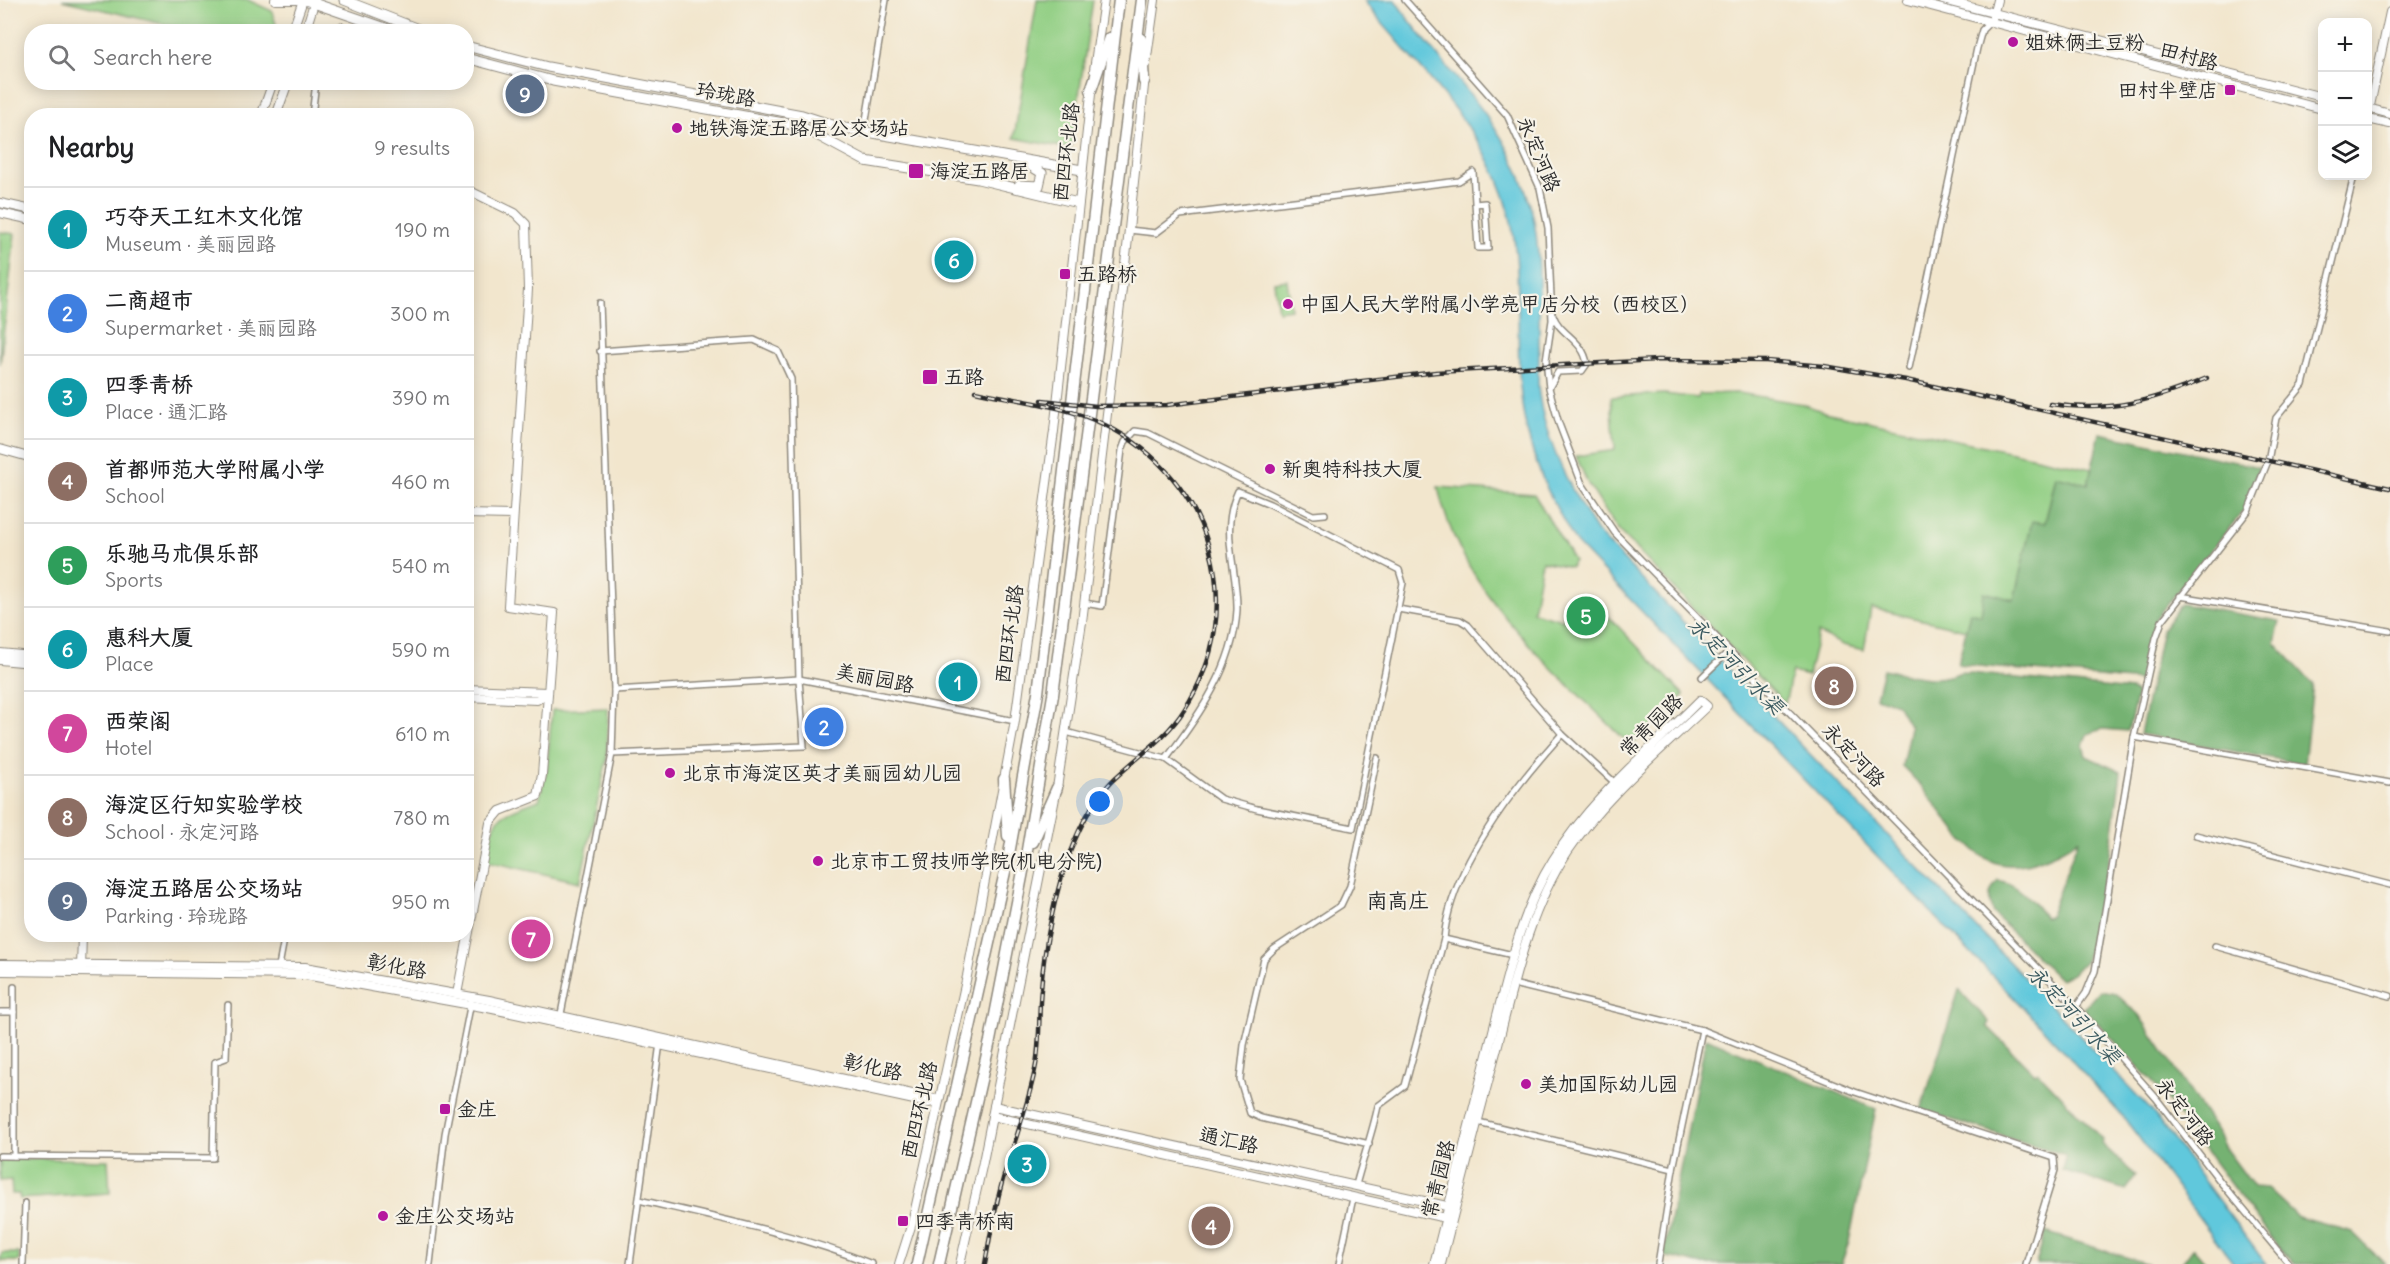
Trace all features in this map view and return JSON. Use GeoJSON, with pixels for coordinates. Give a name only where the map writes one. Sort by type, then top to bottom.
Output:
{"type":"FeatureCollection","features":[{"type":"Feature","properties":{"kind":"highway","name":"西四环北路"},"geometry":{"type":"LineString","coordinates":[[917,1264],[1009,854],[1038,693],[1119,0]]}},
{"type":"Feature","properties":{"kind":"highway"},"geometry":{"type":"LineString","coordinates":[[940,1264],[990,1041],[1026,856],[1053,696],[1142,0]]}},
{"type":"Feature","properties":{"kind":"highway"},"geometry":{"type":"LineString","coordinates":[[1091,90],[1116,18]]}},
{"type":"Feature","properties":{"kind":"highway"},"geometry":{"type":"LineString","coordinates":[[1139,19],[1144,81]]}},
{"type":"Feature","properties":{"kind":"highway"},"geometry":{"type":"LineString","coordinates":[[1004,779],[1009,854]]}},
{"type":"Feature","properties":{"kind":"highway"},"geometry":{"type":"LineString","coordinates":[[1026,856],[1057,788]]}},
{"type":"Feature","properties":{"kind":"highway"},"geometry":{"type":"LineString","coordinates":[[912,1264],[922,1246]]}},
{"type":"Feature","properties":{"kind":"main road"},"geometry":{"type":"LineString","coordinates":[[344,0],[406,24]]}},
{"type":"Feature","properties":{"kind":"main road"},"geometry":{"type":"LineString","coordinates":[[309,1],[374,24]]}},
{"type":"Feature","properties":{"kind":"main road","name":"玲珑路"},"geometry":{"type":"LineString","coordinates":[[474,48],[548,68],[802,115],[839,127],[1082,170]]}},
{"type":"Feature","properties":{"kind":"main road","name":"玲珑路"},"geometry":{"type":"LineString","coordinates":[[474,60],[553,81],[800,126],[865,161],[978,179],[1078,203]]}},
{"type":"Feature","properties":{"kind":"main road"},"geometry":{"type":"LineString","coordinates":[[978,179],[1039,186],[1042,173],[1038,168],[1011,157]]}},
{"type":"Feature","properties":{"kind":"street"},"geometry":{"type":"LineString","coordinates":[[275,0],[297,0]]}},
{"type":"Feature","properties":{"kind":"street"},"geometry":{"type":"LineString","coordinates":[[864,132],[886,0]]}},
{"type":"Feature","properties":{"kind":"street","name":"西四环北路"},"geometry":{"type":"LineString","coordinates":[[899,1264],[912,1223],[967,976],[1015,721],[1054,431],[1091,90],[1104,0]]}},
{"type":"Feature","properties":{"kind":"street"},"geometry":{"type":"LineString","coordinates":[[960,1264],[994,1106],[1066,732],[1084,603],[1155,0]]}},
{"type":"Feature","properties":{"kind":"street","name":"永定河路"},"geometry":{"type":"LineString","coordinates":[[1405,0],[1507,115],[1540,188],[1548,228],[1552,311],[1546,360],[1549,388],[1558,424],[1582,484],[1615,533],[2076,1007],[2156,1098],[2223,1185],[2289,1264]]}},
{"type":"Feature","properties":{"kind":"street","name":"田村路"},"geometry":{"type":"LineString","coordinates":[[1908,0],[2318,108]]}},
{"type":"Feature","properties":{"kind":"street","name":"田村路"},"geometry":{"type":"LineString","coordinates":[[1943,0],[2318,96]]}},
{"type":"Feature","properties":{"kind":"street"},"geometry":{"type":"LineString","coordinates":[[1909,368],[1977,48],[1982,30],[1995,13],[1997,0]]}},
{"type":"Feature","properties":{"kind":"street"},"geometry":{"type":"LineString","coordinates":[[296,24],[309,1]]}},
{"type":"Feature","properties":{"kind":"street"},"geometry":{"type":"LineString","coordinates":[[306,24],[309,1]]}},
{"type":"Feature","properties":{"kind":"street"},"geometry":{"type":"LineString","coordinates":[[2372,95],[2390,12]]}},
{"type":"Feature","properties":{"kind":"street"},"geometry":{"type":"LineString","coordinates":[[264,108],[270,90]]}},
{"type":"Feature","properties":{"kind":"street"},"geometry":{"type":"LineString","coordinates":[[279,108],[285,90]]}},
{"type":"Feature","properties":{"kind":"street"},"geometry":{"type":"LineString","coordinates":[[313,108],[315,90]]}},
{"type":"Feature","properties":{"kind":"street"},"geometry":{"type":"LineString","coordinates":[[2372,113],[2390,114]]}},
{"type":"Feature","properties":{"kind":"street"},"geometry":{"type":"LineString","coordinates":[[2372,115],[2390,124]]}},
{"type":"Feature","properties":{"kind":"street"},"geometry":{"type":"LineString","coordinates":[[1129,230],[1156,233],[1180,215],[1459,182],[1473,172],[1475,204],[1478,248],[1488,248],[1485,203],[1475,204]]}},
{"type":"Feature","properties":{"kind":"street"},"geometry":{"type":"LineString","coordinates":[[2076,1007],[2086,993],[2095,972],[2134,737],[2156,638],[2162,621],[2247,511],[2268,460],[2276,418],[2303,385],[2311,360],[2353,180]]}},
{"type":"Feature","properties":{"kind":"street"},"geometry":{"type":"LineString","coordinates":[[474,193],[515,213],[526,224],[529,241],[525,355],[512,515],[508,606],[555,613],[538,796],[500,811],[490,823],[474,906]]}},
{"type":"Feature","properties":{"kind":"street"},"geometry":{"type":"LineString","coordinates":[[0,203],[24,208]]}},
{"type":"Feature","properties":{"kind":"street"},"geometry":{"type":"LineString","coordinates":[[0,213],[24,218]]}},
{"type":"Feature","properties":{"kind":"street"},"geometry":{"type":"LineString","coordinates":[[560,1021],[612,754],[614,690],[600,303]]}},
{"type":"Feature","properties":{"kind":"street"},"geometry":{"type":"LineString","coordinates":[[1549,388],[1558,372],[1582,371],[1587,364],[1580,345],[1555,322],[1552,311]]}},
{"type":"Feature","properties":{"kind":"street"},"geometry":{"type":"LineString","coordinates":[[600,351],[754,340],[778,351],[791,379],[799,679],[804,746],[612,754]]}},
{"type":"Feature","properties":{"kind":"street"},"geometry":{"type":"LineString","coordinates":[[1084,603],[1102,606],[1122,450],[1125,442],[1135,431],[1148,433],[1313,515],[1325,514]]}},
{"type":"Feature","properties":{"kind":"street"},"geometry":{"type":"LineString","coordinates":[[0,449],[24,456]]}},
{"type":"Feature","properties":{"kind":"street"},"geometry":{"type":"LineString","coordinates":[[1066,732],[1166,759],[1221,799],[1347,829],[1353,828],[1403,583],[1399,570],[1270,504],[1238,491],[1230,509],[1230,553],[1237,610],[1229,645],[1216,684],[1201,712],[1166,759]]}},
{"type":"Feature","properties":{"kind":"street"},"geometry":{"type":"LineString","coordinates":[[474,514],[512,515]]}},
{"type":"Feature","properties":{"kind":"street"},"geometry":{"type":"LineString","coordinates":[[2180,596],[2390,631]]}},
{"type":"Feature","properties":{"kind":"street"},"geometry":{"type":"LineString","coordinates":[[1398,609],[1460,620],[1468,625],[1562,734],[1615,783]]}},
{"type":"Feature","properties":{"kind":"street"},"geometry":{"type":"LineString","coordinates":[[0,653],[24,655]]}},
{"type":"Feature","properties":{"kind":"street"},"geometry":{"type":"LineString","coordinates":[[1702,677],[1725,655]]}},
{"type":"Feature","properties":{"kind":"street"},"geometry":{"type":"LineString","coordinates":[[0,660],[24,662]]}},
{"type":"Feature","properties":{"kind":"street","name":"美丽园路"},"geometry":{"type":"LineString","coordinates":[[614,690],[799,679],[1015,721]]}},
{"type":"Feature","properties":{"kind":"street"},"geometry":{"type":"LineString","coordinates":[[474,689],[548,692]]}},
{"type":"Feature","properties":{"kind":"street"},"geometry":{"type":"LineString","coordinates":[[474,697],[537,700],[548,692]]}},
{"type":"Feature","properties":{"kind":"street","name":"常青园路"},"geometry":{"type":"LineString","coordinates":[[1441,1264],[1449,1219],[1513,954],[1533,899],[1552,860],[1615,783],[1701,700],[1707,706],[1628,782],[1584,829],[1568,851],[1540,902],[1513,984],[1474,1121]]}},
{"type":"Feature","properties":{"kind":"street"},"geometry":{"type":"LineString","coordinates":[[1356,1185],[1378,1106],[1405,1086],[1444,939],[1445,921],[1471,857],[1527,773],[1562,734]]}},
{"type":"Feature","properties":{"kind":"street"},"geometry":{"type":"LineString","coordinates":[[2134,737],[2390,783]]}},
{"type":"Feature","properties":{"kind":"street"},"geometry":{"type":"LineString","coordinates":[[1369,1144],[1261,1118],[1250,1113],[1240,1080],[1244,1045],[1264,959],[1274,949],[1341,905],[1350,886],[1377,758]]}},
{"type":"Feature","properties":{"kind":"street"},"geometry":{"type":"LineString","coordinates":[[2196,835],[2390,885]]}},
{"type":"Feature","properties":{"kind":"street"},"geometry":{"type":"LineString","coordinates":[[1444,939],[1513,954]]}},
{"type":"Feature","properties":{"kind":"street"},"geometry":{"type":"LineString","coordinates":[[81,968],[82,942]]}},
{"type":"Feature","properties":{"kind":"street"},"geometry":{"type":"LineString","coordinates":[[279,966],[284,942]]}},
{"type":"Feature","properties":{"kind":"street"},"geometry":{"type":"LineString","coordinates":[[457,994],[467,942]]}},
{"type":"Feature","properties":{"kind":"street"},"geometry":{"type":"LineString","coordinates":[[2215,946],[2390,996]]}},
{"type":"Feature","properties":{"kind":"street","name":"彰化路"},"geometry":{"type":"LineString","coordinates":[[0,964],[305,975],[471,1001],[660,1043],[939,1100]]}},
{"type":"Feature","properties":{"kind":"street","name":"彰化路"},"geometry":{"type":"LineString","coordinates":[[0,971],[81,968],[306,967],[457,994],[471,1001]]}},
{"type":"Feature","properties":{"kind":"street"},"geometry":{"type":"LineString","coordinates":[[1513,984],[1702,1030],[1855,1092],[2054,1158],[2055,1170],[2026,1264]]}},
{"type":"Feature","properties":{"kind":"street"},"geometry":{"type":"LineString","coordinates":[[14,987],[14,1156]]}},
{"type":"Feature","properties":{"kind":"street"},"geometry":{"type":"LineString","coordinates":[[430,1264],[445,1134],[471,1001]]}},
{"type":"Feature","properties":{"kind":"street"},"geometry":{"type":"LineString","coordinates":[[0,1156],[213,1158],[215,1062],[226,1058],[228,1005]]}},
{"type":"Feature","properties":{"kind":"street"},"geometry":{"type":"LineString","coordinates":[[0,1012],[14,1012]]}},
{"type":"Feature","properties":{"kind":"street"},"geometry":{"type":"LineString","coordinates":[[1658,1264],[1673,1169],[1702,1030]]}},
{"type":"Feature","properties":{"kind":"street"},"geometry":{"type":"LineString","coordinates":[[630,1264],[660,1043]]}},
{"type":"Feature","properties":{"kind":"street","name":"通汇路"},"geometry":{"type":"LineString","coordinates":[[994,1106],[1452,1207]]}},
{"type":"Feature","properties":{"kind":"street","name":"通汇路"},"geometry":{"type":"LineString","coordinates":[[992,1116],[1449,1219]]}},
{"type":"Feature","properties":{"kind":"street"},"geometry":{"type":"LineString","coordinates":[[1474,1121],[1673,1169]]}},
{"type":"Feature","properties":{"kind":"street"},"geometry":{"type":"LineString","coordinates":[[1339,1264],[1353,1198]]}},
{"type":"Feature","properties":{"kind":"street"},"geometry":{"type":"LineString","coordinates":[[639,1200],[753,1226],[841,1252],[872,1264]]}},
{"type":"Feature","properties":{"kind":"street"},"geometry":{"type":"LineString","coordinates":[[23,1264],[25,1203]]}},
{"type":"Feature","properties":{"kind":"street","name":"常青园路"},"geometry":{"type":"LineString","coordinates":[[1434,1264],[1449,1219]]}},
{"type":"Feature","properties":{"kind":"green space"},"geometry":{"type":"Polygon","coordinates":[[[62,0],[248,0],[272,11],[276,24],[163,24],[62,0]]]}},
{"type":"Feature","properties":{"kind":"green space"},"geometry":{"type":"Polygon","coordinates":[[[1037,0],[1093,0],[1071,149],[1014,138],[1037,0]]]}},
{"type":"Feature","properties":{"kind":"green space"},"geometry":{"type":"Polygon","coordinates":[[[0,232],[15,234],[0,364],[0,232]]]}},
{"type":"Feature","properties":{"kind":"green space"},"geometry":{"type":"Polygon","coordinates":[[[1287,280],[1291,309],[1278,311],[1274,282],[1287,280]]]}},
{"type":"Feature","properties":{"kind":"green space"},"geometry":{"type":"Polygon","coordinates":[[[1739,393],[1803,404],[1824,412],[2092,469],[2088,485],[2056,477],[2045,523],[2032,522],[2014,600],[1981,615],[1970,612],[1966,630],[1871,608],[1864,650],[1843,645],[1818,633],[1808,676],[1792,672],[1785,704],[1617,529],[1588,484],[1576,456],[1615,450],[1611,397],[1664,394],[1698,398],[1699,394],[1739,393]]]}},
{"type":"Feature","properties":{"kind":"green space"},"geometry":{"type":"Polygon","coordinates":[[[2100,433],[2259,467],[2244,510],[2155,619],[2140,681],[1958,664],[1970,612],[1981,615],[1984,592],[2014,600],[2032,521],[2045,523],[2056,476],[2088,484],[2100,433]]]}},
{"type":"Feature","properties":{"kind":"green space"},"geometry":{"type":"Polygon","coordinates":[[[1438,487],[1534,494],[1574,561],[1570,567],[1542,561],[1533,612],[1563,620],[1567,605],[1581,607],[1590,597],[1684,695],[1631,746],[1543,660],[1489,597],[1467,562],[1450,526],[1438,487]]]}},
{"type":"Feature","properties":{"kind":"green space"},"geometry":{"type":"Polygon","coordinates":[[[2181,604],[2280,621],[2275,643],[2313,684],[2304,764],[2140,734],[2162,630],[2181,604]]]}},
{"type":"Feature","properties":{"kind":"green space"},"geometry":{"type":"Polygon","coordinates":[[[1883,669],[1933,678],[1952,676],[1961,672],[2131,690],[2137,694],[2128,731],[2103,729],[2087,734],[2083,746],[2086,756],[2121,772],[2108,868],[2093,940],[2085,960],[2072,974],[2060,980],[1993,913],[1990,899],[1998,880],[2012,885],[2025,894],[2045,918],[2050,915],[2078,840],[2043,859],[2015,865],[1993,862],[1975,851],[1902,766],[1910,727],[1897,704],[1876,697],[1883,669]]]}},
{"type":"Feature","properties":{"kind":"green space"},"geometry":{"type":"Polygon","coordinates":[[[608,708],[607,759],[580,882],[487,861],[492,834],[499,819],[513,810],[539,800],[547,768],[552,710],[608,708]]]}},
{"type":"Feature","properties":{"kind":"green space"},"geometry":{"type":"Polygon","coordinates":[[[1959,990],[1989,1022],[1987,1026],[2035,1074],[2038,1072],[2103,1140],[2102,1144],[2136,1176],[2125,1190],[2062,1170],[2066,1155],[1921,1110],[1959,990]]]}},
{"type":"Feature","properties":{"kind":"green space"},"geometry":{"type":"Polygon","coordinates":[[[2100,990],[2115,993],[2139,1015],[2217,1132],[2225,1148],[2254,1187],[2267,1188],[2298,1217],[2352,1232],[2385,1264],[2295,1264],[2278,1247],[2157,1087],[2084,1008],[2100,990]]]}},
{"type":"Feature","properties":{"kind":"green space"},"geometry":{"type":"Polygon","coordinates":[[[1706,1038],[1876,1109],[1849,1242],[1841,1264],[1700,1264],[1663,1256],[1706,1038]]]}},
{"type":"Feature","properties":{"kind":"green space"},"geometry":{"type":"Polygon","coordinates":[[[0,1158],[108,1160],[110,1193],[20,1199],[19,1194],[12,1194],[11,1180],[0,1181],[0,1158]]]}},
{"type":"Feature","properties":{"kind":"green space"},"geometry":{"type":"Polygon","coordinates":[[[2045,1232],[2148,1264],[2036,1264],[2045,1232]]]}},
{"type":"Feature","properties":{"kind":"green space"},"geometry":{"type":"Polygon","coordinates":[[[2193,1248],[2207,1264],[2181,1264],[2193,1248]]]}},
{"type":"Feature","properties":{"kind":"green space"},"geometry":{"type":"Polygon","coordinates":[[[2,1253],[19,1253],[19,1261],[0,1261],[2,1253]]]}},
{"type":"Feature","properties":{"kind":"water"},"geometry":{"type":"Polygon","coordinates":[[[1364,0],[1395,0],[1414,27],[1492,123],[1508,149],[1522,179],[1532,212],[1539,263],[1538,384],[1542,412],[1560,466],[1597,532],[2151,1110],[2266,1264],[2234,1264],[2124,1118],[2034,1019],[1576,543],[1544,483],[1524,417],[1520,390],[1515,250],[1504,195],[1484,152],[1458,112],[1364,0]]]}},
{"type":"Feature","properties":{"kind":"railway"},"geometry":{"type":"LineString","coordinates":[[1042,400],[1096,406],[1167,405],[1436,372],[1657,360],[1766,361],[1824,366],[1906,380],[2390,488]]}},
{"type":"Feature","properties":{"kind":"railway"},"geometry":{"type":"LineString","coordinates":[[2050,404],[2093,407],[2131,403],[2168,393],[2207,378]]}},
{"type":"Feature","properties":{"kind":"railway"},"geometry":{"type":"LineString","coordinates":[[975,391],[1041,404],[1090,418],[1142,448],[1172,478],[1195,512],[1210,550],[1216,589],[1215,630],[1204,671],[1184,710],[1168,730],[1111,782],[1098,798],[1087,815],[1070,852],[1055,902],[1045,955],[1035,1070],[1000,1190],[985,1264]]}},
{"type":"Feature","properties":{"kind":"place","name":"姐妹俩土豆粉"},"geometry":{"type":"Point","coordinates":[2013,42]}},
{"type":"Feature","properties":{"kind":"place","name":"田村半壁店"},"geometry":{"type":"Point","coordinates":[2230,90]}},
{"type":"Feature","properties":{"kind":"place","name":"海淀五路居公交场站"},"geometry":{"type":"Point","coordinates":[525,94]}},
{"type":"Feature","properties":{"kind":"place","name":"地铁海淀五路居公交场站"},"geometry":{"type":"Point","coordinates":[677,128]}},
{"type":"Feature","properties":{"kind":"place","name":"海淀五路居"},"geometry":{"type":"Point","coordinates":[916,171]}},
{"type":"Feature","properties":{"kind":"place","name":"惠科大厦"},"geometry":{"type":"Point","coordinates":[954,260]}},
{"type":"Feature","properties":{"kind":"place","name":"五路桥"},"geometry":{"type":"Point","coordinates":[1065,274]}},
{"type":"Feature","properties":{"kind":"place","name":"中国人民大学附属小学亮甲店分校（西校区）"},"geometry":{"type":"Point","coordinates":[1288,304]}},
{"type":"Feature","properties":{"kind":"place","name":"五路"},"geometry":{"type":"Point","coordinates":[930,377]}},
{"type":"Feature","properties":{"kind":"place","name":"新奥特科技大厦"},"geometry":{"type":"Point","coordinates":[1270,469]}},
{"type":"Feature","properties":{"kind":"place","name":"乐驰马术俱乐部"},"geometry":{"type":"Point","coordinates":[1586,616]}},
{"type":"Feature","properties":{"kind":"place","name":"巧夺天工红木文化馆"},"geometry":{"type":"Point","coordinates":[958,682]}},
{"type":"Feature","properties":{"kind":"place","name":"海淀区行知实验学校"},"geometry":{"type":"Point","coordinates":[1834,686]}},
{"type":"Feature","properties":{"kind":"place","name":"二商超市"},"geometry":{"type":"Point","coordinates":[824,727]}},
{"type":"Feature","properties":{"kind":"place","name":"北京市海淀区英才美丽园幼儿园"},"geometry":{"type":"Point","coordinates":[670,773]}},
{"type":"Feature","properties":{"kind":"place","name":"北京市工贸技师学院(机电分院)"},"geometry":{"type":"Point","coordinates":[818,861]}},
{"type":"Feature","properties":{"kind":"place","name":"西荣阁"},"geometry":{"type":"Point","coordinates":[531,939]}},
{"type":"Feature","properties":{"kind":"place","name":"美加国际幼儿园"},"geometry":{"type":"Point","coordinates":[1526,1084]}},
{"type":"Feature","properties":{"kind":"place","name":"金庄"},"geometry":{"type":"Point","coordinates":[445,1109]}},
{"type":"Feature","properties":{"kind":"place","name":"四季青桥"},"geometry":{"type":"Point","coordinates":[1027,1164]}},
{"type":"Feature","properties":{"kind":"place","name":"金庄公交场站"},"geometry":{"type":"Point","coordinates":[383,1216]}},
{"type":"Feature","properties":{"kind":"place","name":"四季青桥南"},"geometry":{"type":"Point","coordinates":[903,1221]}},
{"type":"Feature","properties":{"kind":"place","name":"首都师范大学附属小学"},"geometry":{"type":"Point","coordinates":[1211,1226]}},
{"type":"Feature","properties":{"kind":"district","name":"南高庄"},"geometry":{"type":"Point","coordinates":[1398,901]}},
{"type":"Feature","properties":{"kind":"water label","name":"永定河引水渠"},"geometry":{"type":"Point","coordinates":[1736,666]}},
{"type":"Feature","properties":{"kind":"water label","name":"永定河引水渠"},"geometry":{"type":"Point","coordinates":[2074,1015]}}]}
